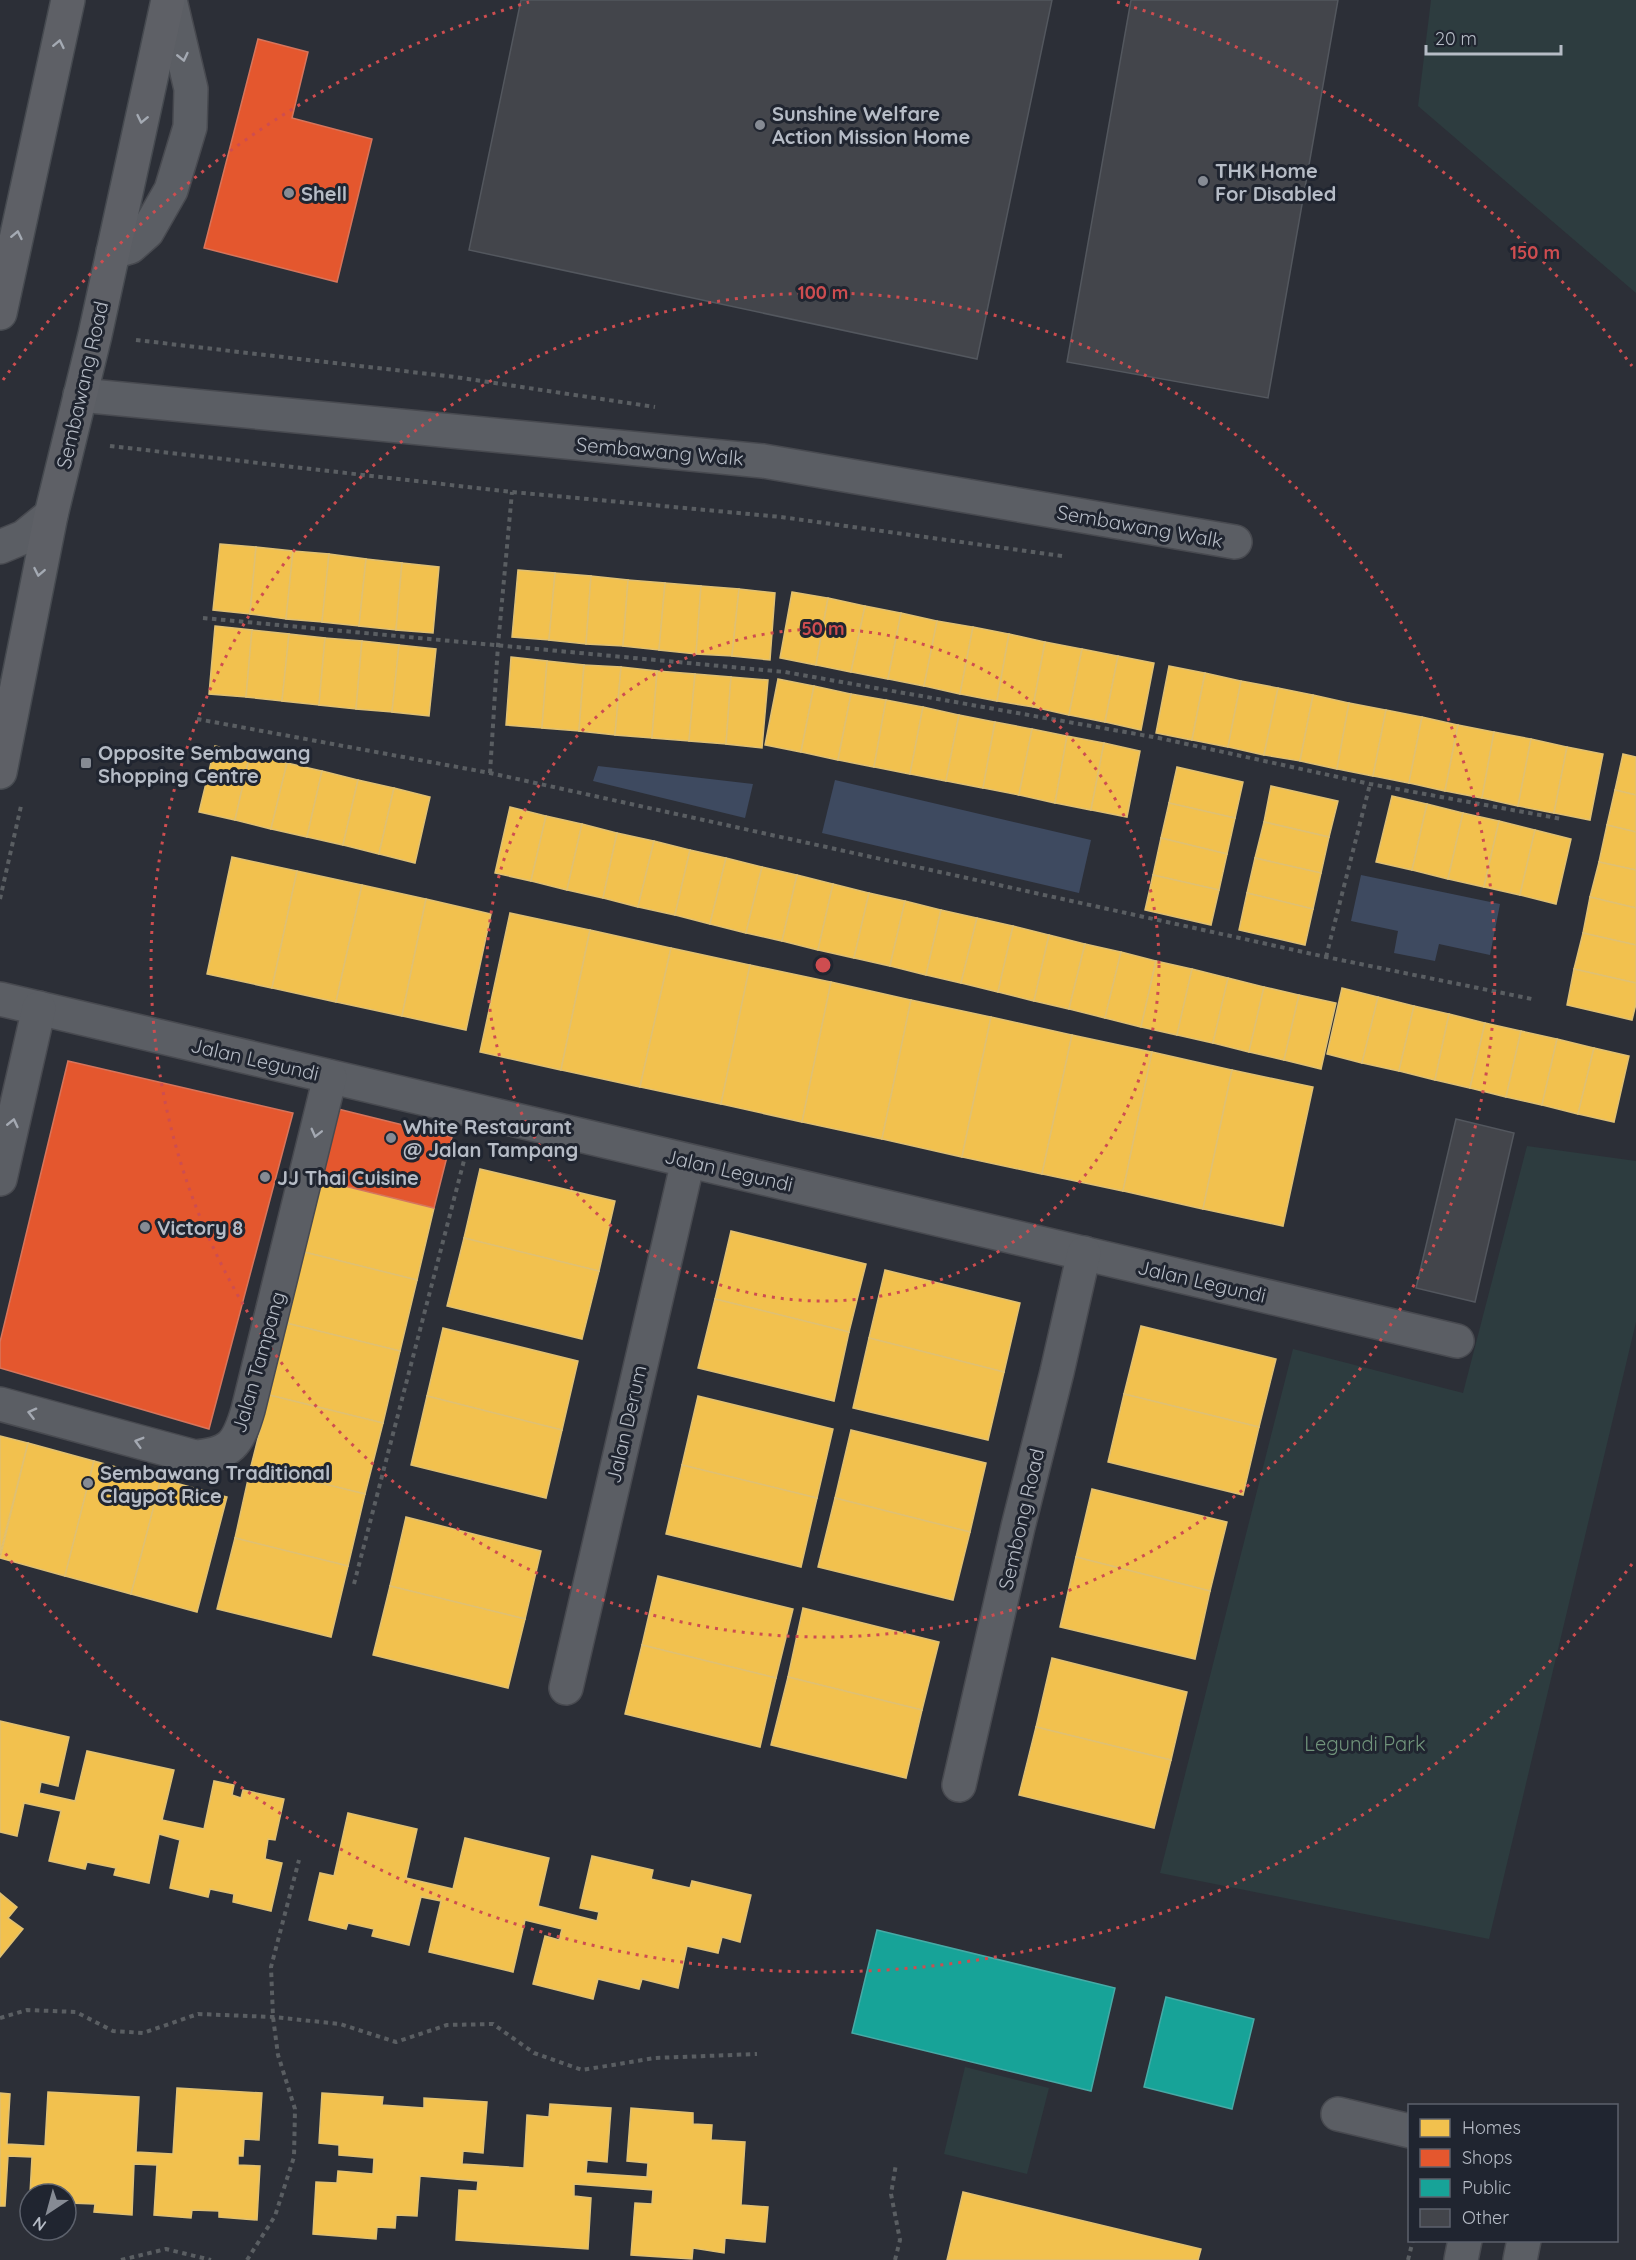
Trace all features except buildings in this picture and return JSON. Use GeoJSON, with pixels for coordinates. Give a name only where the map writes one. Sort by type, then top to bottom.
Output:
{"type":"FeatureCollection","features":[{"type":"Feature","properties":{"kind":"main road"},"geometry":{"type":"LineString","coordinates":[[0,312],[68,0]]}},
{"type":"Feature","properties":{"kind":"main road","name":"Sembawang Road"},"geometry":{"type":"LineString","coordinates":[[0,772],[51,515],[169,0]]}},
{"type":"Feature","properties":{"kind":"street"},"geometry":{"type":"LineString","coordinates":[[113,252],[130,247],[147,232],[171,190],[190,127],[191,88],[169,0]]}},
{"type":"Feature","properties":{"kind":"street","name":"Sembawang Walk"},"geometry":{"type":"LineString","coordinates":[[80,395],[763,461],[1235,542]]}},
{"type":"Feature","properties":{"kind":"street"},"geometry":{"type":"LineString","coordinates":[[0,547],[24,537],[51,515]]}},
{"type":"Feature","properties":{"kind":"street","name":"Jalan Legundi"},"geometry":{"type":"LineString","coordinates":[[0,999],[1457,1341]]}},
{"type":"Feature","properties":{"kind":"street"},"geometry":{"type":"LineString","coordinates":[[0,1179],[39,1008]]}},
{"type":"Feature","properties":{"kind":"street","name":"Jalan Tampang"},"geometry":{"type":"LineString","coordinates":[[0,1404],[195,1457],[217,1456],[232,1445],[242,1429],[248,1410],[330,1077]]}},
{"type":"Feature","properties":{"kind":"street","name":"Jalan Derum"},"geometry":{"type":"LineString","coordinates":[[566,1688],[688,1161]]}},
{"type":"Feature","properties":{"kind":"street","name":"Sembong Road"},"geometry":{"type":"LineString","coordinates":[[959,1785],[1084,1253]]}},
{"type":"Feature","properties":{"kind":"street"},"geometry":{"type":"LineString","coordinates":[[1338,2114],[1408,2131]]}},
{"type":"Feature","properties":{"kind":"street"},"geometry":{"type":"LineString","coordinates":[[1461,2260],[1465,2242]]}},
{"type":"Feature","properties":{"kind":"street"},"geometry":{"type":"LineString","coordinates":[[1520,2260],[1524,2242]]}},
{"type":"Feature","properties":{"kind":"path"},"geometry":{"type":"LineString","coordinates":[[105,445],[512,492],[781,517],[1064,556]]}},
{"type":"Feature","properties":{"kind":"path"},"geometry":{"type":"LineString","coordinates":[[490,773],[498,645],[512,492]]}},
{"type":"Feature","properties":{"kind":"path"},"geometry":{"type":"LineString","coordinates":[[203,618],[785,672],[1159,738],[1370,784],[1562,819]]}},
{"type":"Feature","properties":{"kind":"path"},"geometry":{"type":"LineString","coordinates":[[197,719],[490,773],[1326,957],[1532,999]]}},
{"type":"Feature","properties":{"kind":"path"},"geometry":{"type":"LineString","coordinates":[[1326,957],[1370,784]]}},
{"type":"Feature","properties":{"kind":"path"},"geometry":{"type":"LineString","coordinates":[[354,1584],[477,1111]]}},
{"type":"Feature","properties":{"kind":"path"},"geometry":{"type":"LineString","coordinates":[[247,2260],[275,2216],[294,2157],[295,2109],[278,2055],[273,2017],[271,1967],[298,1860]]}},
{"type":"Feature","properties":{"kind":"path"},"geometry":{"type":"LineString","coordinates":[[0,2018],[27,2010],[76,2012],[113,2031],[143,2033],[198,2014],[273,2017],[340,2024],[396,2042],[447,2025],[493,2024],[534,2053],[582,2070],[656,2058],[757,2054]]}},
{"type":"Feature","properties":{"kind":"path"},"geometry":{"type":"LineString","coordinates":[[895,2260],[900,2240],[891,2194],[896,2164]]}},
{"type":"Feature","properties":{"kind":"path"},"geometry":{"type":"LineString","coordinates":[[1408,2260],[1413,2242]]}},
{"type":"Feature","properties":{"kind":"path"},"geometry":{"type":"LineString","coordinates":[[121,2260],[166,2249],[211,2260]]}},
{"type":"Feature","properties":{"kind":"green space"},"geometry":{"type":"Polygon","coordinates":[[[1431,0],[1636,0],[1636,293],[1418,106],[1431,0]]]}},
{"type":"Feature","properties":{"kind":"green space","name":"Legundi Park"},"geometry":{"type":"Polygon","coordinates":[[[1527,1146],[1636,1161],[1636,1322],[1489,1939],[1160,1873],[1293,1349],[1463,1393],[1527,1146]]]}},
{"type":"Feature","properties":{"kind":"green space"},"geometry":{"type":"Polygon","coordinates":[[[965,2067],[1049,2088],[1027,2174],[944,2154],[965,2067]]]}},
{"type":"Feature","properties":{"kind":"water"},"geometry":{"type":"Polygon","coordinates":[[[598,766],[753,784],[745,818],[593,781],[598,766]]]}},
{"type":"Feature","properties":{"kind":"water"},"geometry":{"type":"Polygon","coordinates":[[[835,780],[1091,840],[1079,893],[822,833],[835,780]]]}},
{"type":"Feature","properties":{"kind":"water"},"geometry":{"type":"Polygon","coordinates":[[[1361,875],[1500,904],[1490,955],[1439,944],[1435,961],[1394,953],[1398,931],[1351,921],[1361,875]]]}},
{"type":"Feature","properties":{"kind":"place","name":"Sunshine Welfare Action Mission Home"},"geometry":{"type":"Point","coordinates":[760,125]}},
{"type":"Feature","properties":{"kind":"place","name":"THK Home For Disabled"},"geometry":{"type":"Point","coordinates":[1203,181]}},
{"type":"Feature","properties":{"kind":"place","name":"Shell"},"geometry":{"type":"Point","coordinates":[289,193]}},
{"type":"Feature","properties":{"kind":"place","name":"Opposite Sembawang Shopping Centre"},"geometry":{"type":"Point","coordinates":[86,763]}},
{"type":"Feature","properties":{"kind":"place","name":"White Restaurant @ Jalan Tampang"},"geometry":{"type":"Point","coordinates":[391,1138]}},
{"type":"Feature","properties":{"kind":"place","name":"JJ Thai Cuisine"},"geometry":{"type":"Point","coordinates":[265,1177]}},
{"type":"Feature","properties":{"kind":"place","name":"Victory 8"},"geometry":{"type":"Point","coordinates":[145,1227]}},
{"type":"Feature","properties":{"kind":"place","name":"Sembawang Traditional Claypot Rice"},"geometry":{"type":"Point","coordinates":[88,1483]}}]}
